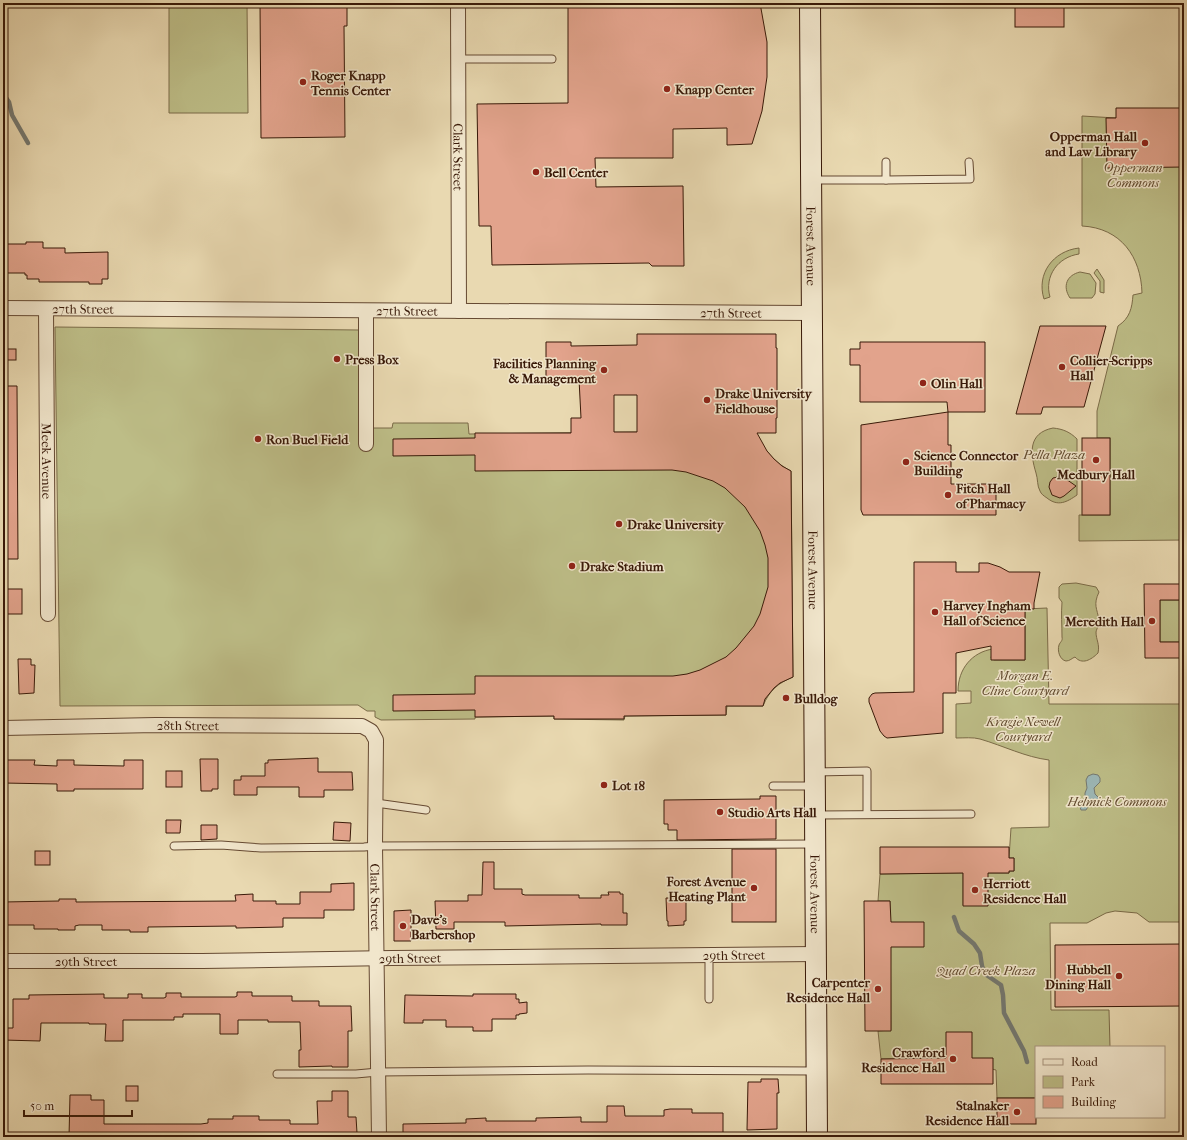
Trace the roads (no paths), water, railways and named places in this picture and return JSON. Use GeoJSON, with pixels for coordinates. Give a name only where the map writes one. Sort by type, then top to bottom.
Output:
{"type":"FeatureCollection","features":[{"type":"Feature","properties":{"kind":"main road","name":"Forest Avenue"},"geometry":{"type":"LineString","coordinates":[[810,3],[817,1137]]}},
{"type":"Feature","properties":{"kind":"street","name":"Clark Street"},"geometry":{"type":"LineString","coordinates":[[458,3],[459,311]]}},
{"type":"Feature","properties":{"kind":"street","name":"27th Street"},"geometry":{"type":"LineString","coordinates":[[3,308],[812,313]]}},
{"type":"Feature","properties":{"kind":"street","name":"Meek Avenue"},"geometry":{"type":"LineString","coordinates":[[46,309],[48,614]]}},
{"type":"Feature","properties":{"kind":"street"},"geometry":{"type":"LineString","coordinates":[[366,311],[366,444]]}},
{"type":"Feature","properties":{"kind":"street","name":"28th Street"},"geometry":{"type":"LineString","coordinates":[[3,728],[156,725],[362,726],[371,732]]}},
{"type":"Feature","properties":{"kind":"street","name":"Clark Street"},"geometry":{"type":"LineString","coordinates":[[371,732],[376,740],[375,846],[379,1137]]}},
{"type":"Feature","properties":{"kind":"street","name":"29th Street"},"geometry":{"type":"LineString","coordinates":[[3,961],[194,961],[816,954]]}},
{"type":"Feature","properties":{"kind":"lane"},"geometry":{"type":"LineString","coordinates":[[458,59],[552,59]]}},
{"type":"Feature","properties":{"kind":"lane"},"geometry":{"type":"LineString","coordinates":[[886,162],[886,180]]}},
{"type":"Feature","properties":{"kind":"lane"},"geometry":{"type":"LineString","coordinates":[[811,180],[970,179],[969,162]]}},
{"type":"Feature","properties":{"kind":"lane"},"geometry":{"type":"LineString","coordinates":[[773,786],[867,771],[867,814]]}},
{"type":"Feature","properties":{"kind":"lane"},"geometry":{"type":"LineString","coordinates":[[376,803],[426,810]]}},
{"type":"Feature","properties":{"kind":"lane"},"geometry":{"type":"LineString","coordinates":[[815,815],[971,814]]}},
{"type":"Feature","properties":{"kind":"lane"},"geometry":{"type":"LineString","coordinates":[[174,846],[221,845],[261,848],[815,844]]}},
{"type":"Feature","properties":{"kind":"lane"},"geometry":{"type":"LineString","coordinates":[[709,999],[710,955]]}},
{"type":"Feature","properties":{"kind":"lane"},"geometry":{"type":"LineString","coordinates":[[277,1074],[588,1070],[817,1071]]}},
{"type":"Feature","properties":{"kind":"water"},"geometry":{"type":"Polygon","coordinates":[[[1093,774],[1098,775],[1100,778],[1100,782],[1094,788],[1095,794],[1099,800],[1096,803],[1089,805],[1086,810],[1081,810],[1080,807],[1085,800],[1087,788],[1086,780],[1088,776],[1093,774]]]}},
{"type":"Feature","properties":{"kind":"waterway"},"geometry":{"type":"LineString","coordinates":[[3,90],[4,95],[9,102],[12,115],[28,143]]}},
{"type":"Feature","properties":{"kind":"waterway"},"geometry":{"type":"LineString","coordinates":[[954,917],[959,931],[974,944],[980,953],[985,974],[1001,985],[1004,1013],[1024,1051],[1027,1062]]}},
{"type":"Feature","properties":{"kind":"place","name":"Roger Knapp Tennis Center"},"geometry":{"type":"Point","coordinates":[303,82]}},
{"type":"Feature","properties":{"kind":"place","name":"Knapp Center"},"geometry":{"type":"Point","coordinates":[667,89]}},
{"type":"Feature","properties":{"kind":"place","name":"Opperman Hall and Law Library"},"geometry":{"type":"Point","coordinates":[1145,143]}},
{"type":"Feature","properties":{"kind":"place","name":"Bell Center"},"geometry":{"type":"Point","coordinates":[536,172]}},
{"type":"Feature","properties":{"kind":"place","name":"Press Box"},"geometry":{"type":"Point","coordinates":[337,359]}},
{"type":"Feature","properties":{"kind":"place","name":"Collier-Scripps Hall"},"geometry":{"type":"Point","coordinates":[1062,367]}},
{"type":"Feature","properties":{"kind":"place","name":"Facilities Planning & Management"},"geometry":{"type":"Point","coordinates":[604,370]}},
{"type":"Feature","properties":{"kind":"place","name":"Olin Hall"},"geometry":{"type":"Point","coordinates":[923,383]}},
{"type":"Feature","properties":{"kind":"place","name":"Drake University Fieldhouse"},"geometry":{"type":"Point","coordinates":[707,400]}},
{"type":"Feature","properties":{"kind":"place","name":"Ron Buel Field"},"geometry":{"type":"Point","coordinates":[258,439]}},
{"type":"Feature","properties":{"kind":"place","name":"Medbury Hall"},"geometry":{"type":"Point","coordinates":[1096,460]}},
{"type":"Feature","properties":{"kind":"place","name":"Science Connector Building"},"geometry":{"type":"Point","coordinates":[906,462]}},
{"type":"Feature","properties":{"kind":"place","name":"Fitch Hall of Pharmacy"},"geometry":{"type":"Point","coordinates":[948,495]}},
{"type":"Feature","properties":{"kind":"place","name":"Drake University"},"geometry":{"type":"Point","coordinates":[619,524]}},
{"type":"Feature","properties":{"kind":"place","name":"Drake Stadium"},"geometry":{"type":"Point","coordinates":[572,566]}},
{"type":"Feature","properties":{"kind":"place","name":"Harvey Ingham Hall of Science"},"geometry":{"type":"Point","coordinates":[935,612]}},
{"type":"Feature","properties":{"kind":"place","name":"Meredith Hall"},"geometry":{"type":"Point","coordinates":[1152,621]}},
{"type":"Feature","properties":{"kind":"place","name":"Bulldog"},"geometry":{"type":"Point","coordinates":[786,698]}},
{"type":"Feature","properties":{"kind":"place","name":"Lot 18"},"geometry":{"type":"Point","coordinates":[604,785]}},
{"type":"Feature","properties":{"kind":"place","name":"Studio Arts Hall"},"geometry":{"type":"Point","coordinates":[720,812]}},
{"type":"Feature","properties":{"kind":"place","name":"Forest Avenue Heating Plant"},"geometry":{"type":"Point","coordinates":[754,888]}},
{"type":"Feature","properties":{"kind":"place","name":"Herriott Residence Hall"},"geometry":{"type":"Point","coordinates":[975,890]}},
{"type":"Feature","properties":{"kind":"place","name":"Dave's Barbershop"},"geometry":{"type":"Point","coordinates":[403,926]}},
{"type":"Feature","properties":{"kind":"place","name":"Hubbell Dining Hall"},"geometry":{"type":"Point","coordinates":[1119,976]}},
{"type":"Feature","properties":{"kind":"place","name":"Carpenter Residence Hall"},"geometry":{"type":"Point","coordinates":[878,989]}},
{"type":"Feature","properties":{"kind":"place","name":"Crawford Residence Hall"},"geometry":{"type":"Point","coordinates":[953,1059]}},
{"type":"Feature","properties":{"kind":"place","name":"Stalnaker Residence Hall"},"geometry":{"type":"Point","coordinates":[1017,1112]}},
{"type":"Feature","properties":{"kind":"park label","name":"Opperman Commons"},"geometry":{"type":"Point","coordinates":[1133,174]}},
{"type":"Feature","properties":{"kind":"park label","name":"Pella Plaza"},"geometry":{"type":"Point","coordinates":[1054,454]}},
{"type":"Feature","properties":{"kind":"park label","name":"Morgan E. Cline Courtyard"},"geometry":{"type":"Point","coordinates":[1025,682]}},
{"type":"Feature","properties":{"kind":"park label","name":"Kragie Newell Courtyard"},"geometry":{"type":"Point","coordinates":[1023,728]}},
{"type":"Feature","properties":{"kind":"park label","name":"Helmick Commons"},"geometry":{"type":"Point","coordinates":[1117,801]}},
{"type":"Feature","properties":{"kind":"park label","name":"Quad Creek Plaza"},"geometry":{"type":"Point","coordinates":[986,970]}}]}
